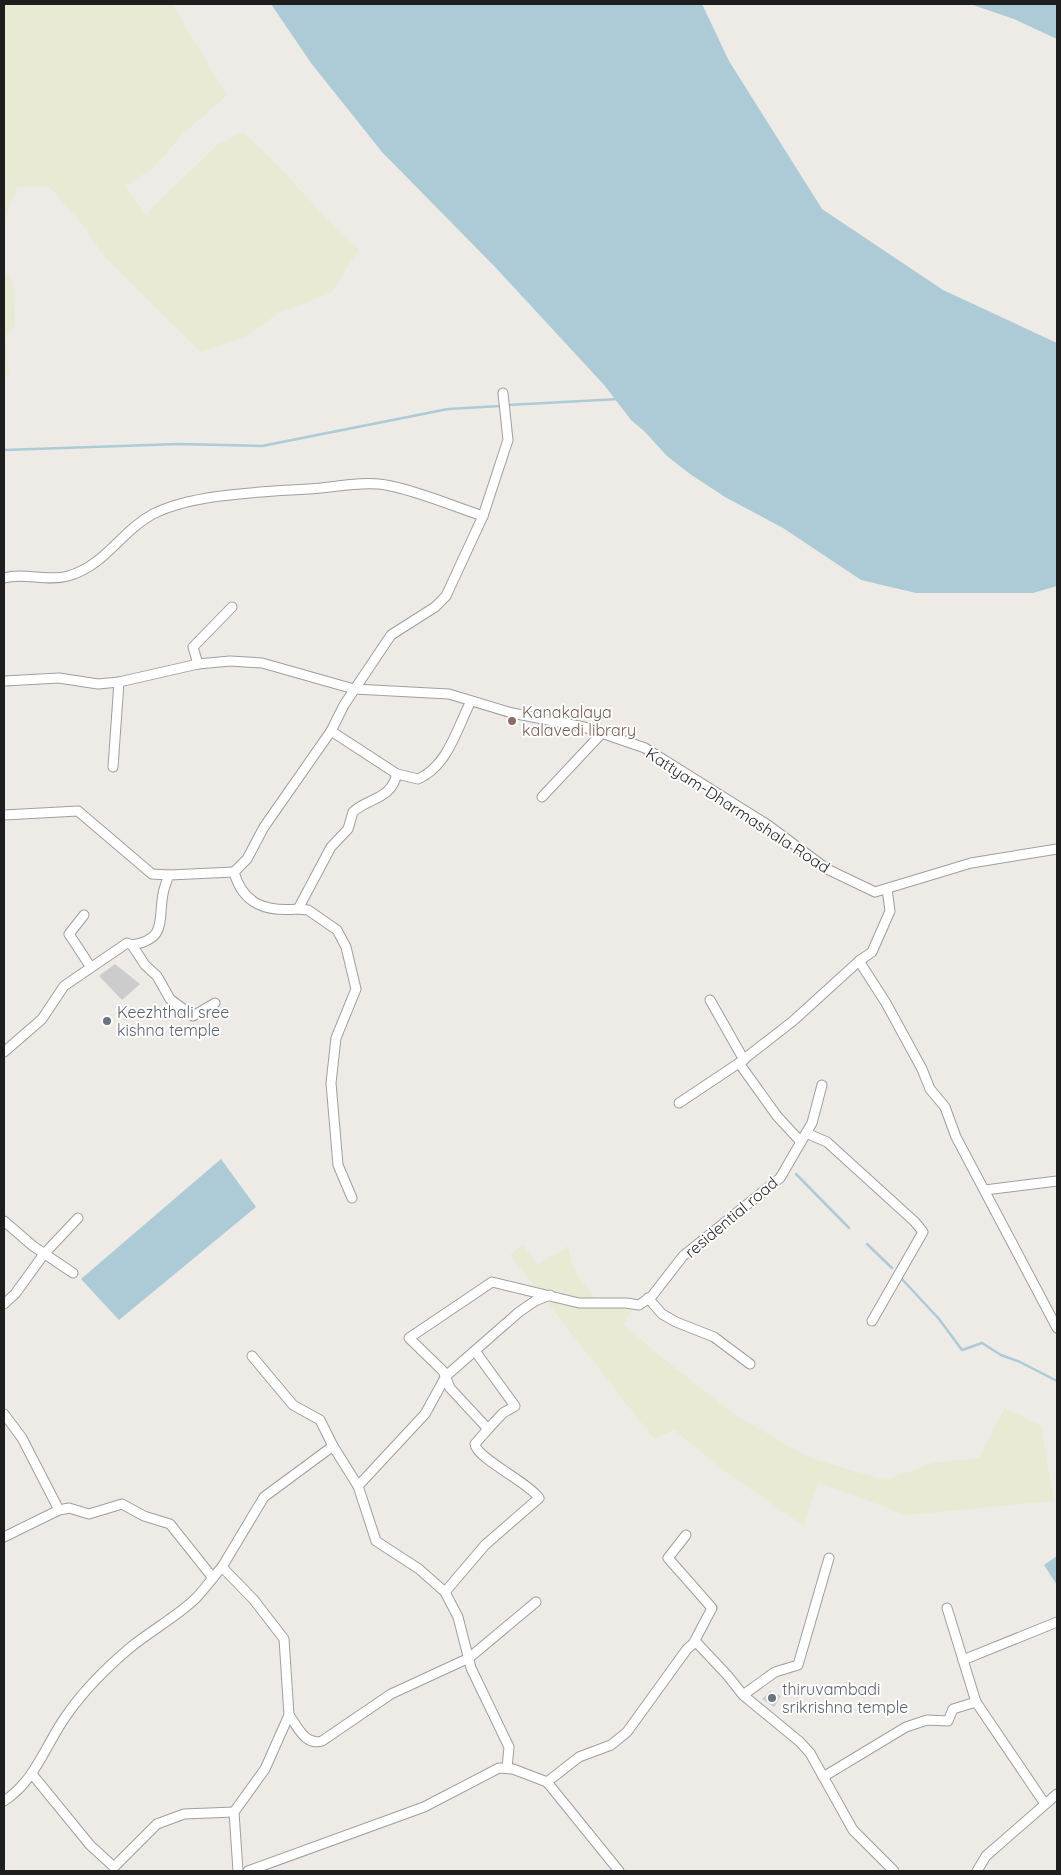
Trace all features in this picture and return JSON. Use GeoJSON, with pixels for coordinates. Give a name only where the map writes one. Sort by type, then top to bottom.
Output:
{"type":"FeatureCollection","features":[{"type":"Feature","properties":{"kind":"street"},"geometry":{"type":"LineString","coordinates":[[4,815],[78,811],[152,874],[234,872],[247,859],[264,827],[331,731],[354,689],[391,635],[435,607],[446,596],[484,516],[508,440],[504,396]]}},
{"type":"Feature","properties":{"kind":"street"},"geometry":{"type":"LineString","coordinates":[[4,578],[12,576],[51,579],[69,576],[103,558],[133,528],[153,514],[186,503],[217,497],[384,484],[484,516]]}},
{"type":"Feature","properties":{"kind":"street"},"geometry":{"type":"LineString","coordinates":[[198,664],[194,647],[232,607]]}},
{"type":"Feature","properties":{"kind":"street","name":"Kattyam-Dharmashala Road"},"geometry":{"type":"LineString","coordinates":[[4,681],[59,678],[98,684],[119,682],[198,664],[230,661],[262,663],[354,689],[449,694],[602,733],[646,748],[768,825],[827,869],[875,892],[971,863],[1057,850]]}},
{"type":"Feature","properties":{"kind":"street"},"geometry":{"type":"LineString","coordinates":[[113,767],[119,682]]}},
{"type":"Feature","properties":{"kind":"street"},"geometry":{"type":"LineString","coordinates":[[331,731],[397,774],[418,779],[434,770],[445,754],[471,701]]}},
{"type":"Feature","properties":{"kind":"street"},"geometry":{"type":"LineString","coordinates":[[542,797],[602,733]]}},
{"type":"Feature","properties":{"kind":"street"},"geometry":{"type":"LineString","coordinates":[[298,909],[331,847],[348,829],[353,812],[382,796],[395,783],[397,774]]}},
{"type":"Feature","properties":{"kind":"street"},"geometry":{"type":"LineString","coordinates":[[234,872],[239,885],[259,906],[273,910],[308,910],[337,930],[346,947],[356,989],[336,1038],[331,1083],[338,1165],[352,1198]]}},
{"type":"Feature","properties":{"kind":"street"},"geometry":{"type":"LineString","coordinates":[[132,945],[154,936],[160,929],[163,892],[169,875]]}},
{"type":"Feature","properties":{"kind":"street"},"geometry":{"type":"LineString","coordinates":[[679,1103],[741,1062],[808,1009],[859,961],[872,952],[890,911],[887,889]]}},
{"type":"Feature","properties":{"kind":"street"},"geometry":{"type":"LineString","coordinates":[[84,915],[69,934],[90,966]]}},
{"type":"Feature","properties":{"kind":"street"},"geometry":{"type":"LineString","coordinates":[[4,1052],[42,1019],[64,986],[90,966],[127,943],[132,945],[145,965],[157,976],[170,999],[193,1016],[215,1003]]}},
{"type":"Feature","properties":{"kind":"street"},"geometry":{"type":"LineString","coordinates":[[859,961],[886,1003],[922,1069],[930,1089],[945,1107],[956,1137],[1057,1328]]}},
{"type":"Feature","properties":{"kind":"street"},"geometry":{"type":"LineString","coordinates":[[710,1000],[741,1062],[777,1116],[801,1142]]}},
{"type":"Feature","properties":{"kind":"street","name":"residential road"},"geometry":{"type":"LineString","coordinates":[[648,1298],[688,1252],[780,1178],[812,1123],[822,1086]]}},
{"type":"Feature","properties":{"kind":"street"},"geometry":{"type":"LineString","coordinates":[[806,1133],[827,1142],[915,1222],[923,1232],[872,1322]]}},
{"type":"Feature","properties":{"kind":"street"},"geometry":{"type":"LineString","coordinates":[[985,1190],[1057,1181]]}},
{"type":"Feature","properties":{"kind":"street"},"geometry":{"type":"LineString","coordinates":[[5,1299],[78,1218]]}},
{"type":"Feature","properties":{"kind":"street"},"geometry":{"type":"LineString","coordinates":[[4,1221],[44,1254],[73,1273]]}},
{"type":"Feature","properties":{"kind":"street"},"geometry":{"type":"LineString","coordinates":[[488,1429],[450,1388],[446,1376],[409,1338],[492,1282],[579,1303],[626,1303],[639,1306],[648,1298],[662,1314],[676,1322],[714,1337],[750,1364]]}},
{"type":"Feature","properties":{"kind":"street"},"geometry":{"type":"LineString","coordinates":[[358,1486],[425,1414],[446,1376],[528,1306],[550,1295]]}},
{"type":"Feature","properties":{"kind":"street"},"geometry":{"type":"LineString","coordinates":[[445,1592],[485,1546],[540,1498],[528,1486],[483,1456],[475,1448],[475,1444],[503,1413],[515,1406],[474,1351]]}},
{"type":"Feature","properties":{"kind":"street"},"geometry":{"type":"LineString","coordinates":[[252,1356],[293,1405],[320,1420],[333,1446],[358,1486],[376,1541],[419,1569],[445,1592],[458,1617],[471,1668],[508,1748],[507,1768]]}},
{"type":"Feature","properties":{"kind":"street"},"geometry":{"type":"LineString","coordinates":[[4,1414],[22,1438],[59,1510]]}},
{"type":"Feature","properties":{"kind":"street"},"geometry":{"type":"LineString","coordinates":[[4,1801],[16,1793],[32,1774],[54,1733],[84,1693],[132,1646],[166,1623],[196,1598],[222,1567],[264,1497],[333,1446]]}},
{"type":"Feature","properties":{"kind":"street"},"geometry":{"type":"LineString","coordinates":[[4,1536],[59,1510],[69,1508],[89,1514],[122,1504],[144,1516],[170,1524],[213,1578]]}},
{"type":"Feature","properties":{"kind":"street"},"geometry":{"type":"LineString","coordinates":[[547,1782],[579,1757],[611,1745],[627,1732],[693,1644],[712,1608],[668,1558],[673,1549],[686,1535]]}},
{"type":"Feature","properties":{"kind":"street"},"geometry":{"type":"LineString","coordinates":[[743,1695],[775,1672],[798,1665],[829,1558]]}},
{"type":"Feature","properties":{"kind":"street"},"geometry":{"type":"LineString","coordinates":[[222,1567],[254,1600],[284,1639],[289,1715],[265,1769],[234,1812],[238,1871]]}},
{"type":"Feature","properties":{"kind":"street"},"geometry":{"type":"LineString","coordinates":[[289,1715],[308,1741],[314,1744],[322,1741],[391,1694],[469,1658],[536,1602]]}},
{"type":"Feature","properties":{"kind":"street"},"geometry":{"type":"LineString","coordinates":[[947,1608],[976,1702],[1045,1804]]}},
{"type":"Feature","properties":{"kind":"street"},"geometry":{"type":"LineString","coordinates":[[963,1660],[1057,1622]]}},
{"type":"Feature","properties":{"kind":"street"},"geometry":{"type":"LineString","coordinates":[[693,1644],[697,1643],[706,1651],[743,1695],[800,1742],[810,1754],[853,1830],[894,1871]]}},
{"type":"Feature","properties":{"kind":"street"},"geometry":{"type":"LineString","coordinates":[[823,1777],[906,1727],[927,1720],[948,1721],[953,1709],[976,1702]]}},
{"type":"Feature","properties":{"kind":"street"},"geometry":{"type":"LineString","coordinates":[[248,1871],[424,1807],[499,1768],[507,1768],[547,1782],[619,1871]]}},
{"type":"Feature","properties":{"kind":"street"},"geometry":{"type":"LineString","coordinates":[[32,1774],[90,1845],[114,1867],[157,1824],[184,1814],[234,1812]]}},
{"type":"Feature","properties":{"kind":"street"},"geometry":{"type":"LineString","coordinates":[[977,1871],[986,1856],[1057,1794]]}},
{"type":"Feature","properties":{"kind":"shaded area"},"geometry":{"type":"Polygon","coordinates":[[[115,964],[140,984],[122,1000],[99,976],[115,964]]]}},
{"type":"Feature","properties":{"kind":"shaded area","name":"thiruvambadi srikrishna temple"},"geometry":{"type":"Polygon","coordinates":[[[770,1691],[781,1696],[774,1707],[762,1699],[770,1691]]]}},
{"type":"Feature","properties":{"kind":"green space"},"geometry":{"type":"Polygon","coordinates":[[[4,4],[172,4],[227,95],[183,134],[153,168],[125,186],[146,214],[218,144],[243,132],[284,172],[336,229],[359,249],[331,293],[280,312],[246,337],[201,352],[103,255],[86,229],[49,186],[17,187],[4,223],[4,4]]]}},
{"type":"Feature","properties":{"kind":"green space"},"geometry":{"type":"Polygon","coordinates":[[[4,270],[13,283],[15,326],[5,336],[9,376],[4,375],[4,270]]]}},
{"type":"Feature","properties":{"kind":"green space"},"geometry":{"type":"Polygon","coordinates":[[[523,1245],[538,1265],[568,1246],[573,1268],[592,1296],[633,1309],[623,1324],[735,1415],[810,1458],[885,1480],[933,1463],[979,1458],[1005,1408],[1041,1426],[1054,1501],[906,1515],[818,1482],[804,1526],[726,1472],[674,1430],[654,1439],[510,1255],[523,1245]]]}},
{"type":"Feature","properties":{"kind":"water"},"geometry":{"type":"Polygon","coordinates":[[[271,4],[702,4],[729,61],[822,209],[943,290],[1057,343],[1057,586],[1033,593],[916,593],[861,580],[783,528],[725,497],[690,474],[667,456],[631,420],[605,386],[496,268],[382,152],[311,63],[271,4]]]}},
{"type":"Feature","properties":{"kind":"water"},"geometry":{"type":"Polygon","coordinates":[[[970,4],[1057,4],[1057,39],[1014,19],[970,4]]]}},
{"type":"Feature","properties":{"kind":"water"},"geometry":{"type":"Polygon","coordinates":[[[221,1159],[256,1207],[119,1320],[81,1279],[221,1159]]]}},
{"type":"Feature","properties":{"kind":"water"},"geometry":{"type":"Polygon","coordinates":[[[1057,1556],[1057,1585],[1044,1565],[1057,1556]]]}},
{"type":"Feature","properties":{"kind":"waterway"},"geometry":{"type":"LineString","coordinates":[[507,405],[619,399]]}},
{"type":"Feature","properties":{"kind":"waterway"},"geometry":{"type":"LineString","coordinates":[[4,450],[179,444],[262,446],[448,409],[501,406]]}},
{"type":"Feature","properties":{"kind":"waterway"},"geometry":{"type":"LineString","coordinates":[[796,1174],[849,1228]]}},
{"type":"Feature","properties":{"kind":"waterway"},"geometry":{"type":"LineString","coordinates":[[867,1244],[892,1268]]}},
{"type":"Feature","properties":{"kind":"waterway"},"geometry":{"type":"LineString","coordinates":[[901,1278],[939,1319],[962,1350],[982,1343],[1001,1355],[1020,1362],[1057,1381]]}},
{"type":"Feature","properties":{"kind":"place","name":"Kanakalaya kalavedi library"},"geometry":{"type":"Point","coordinates":[512,721]}},
{"type":"Feature","properties":{"kind":"place","name":"Keezhthali sree kishna temple"},"geometry":{"type":"Point","coordinates":[107,1021]}},
{"type":"Feature","properties":{"kind":"place","name":"thiruvambadi srikrishna temple"},"geometry":{"type":"Point","coordinates":[772,1698]}}]}
